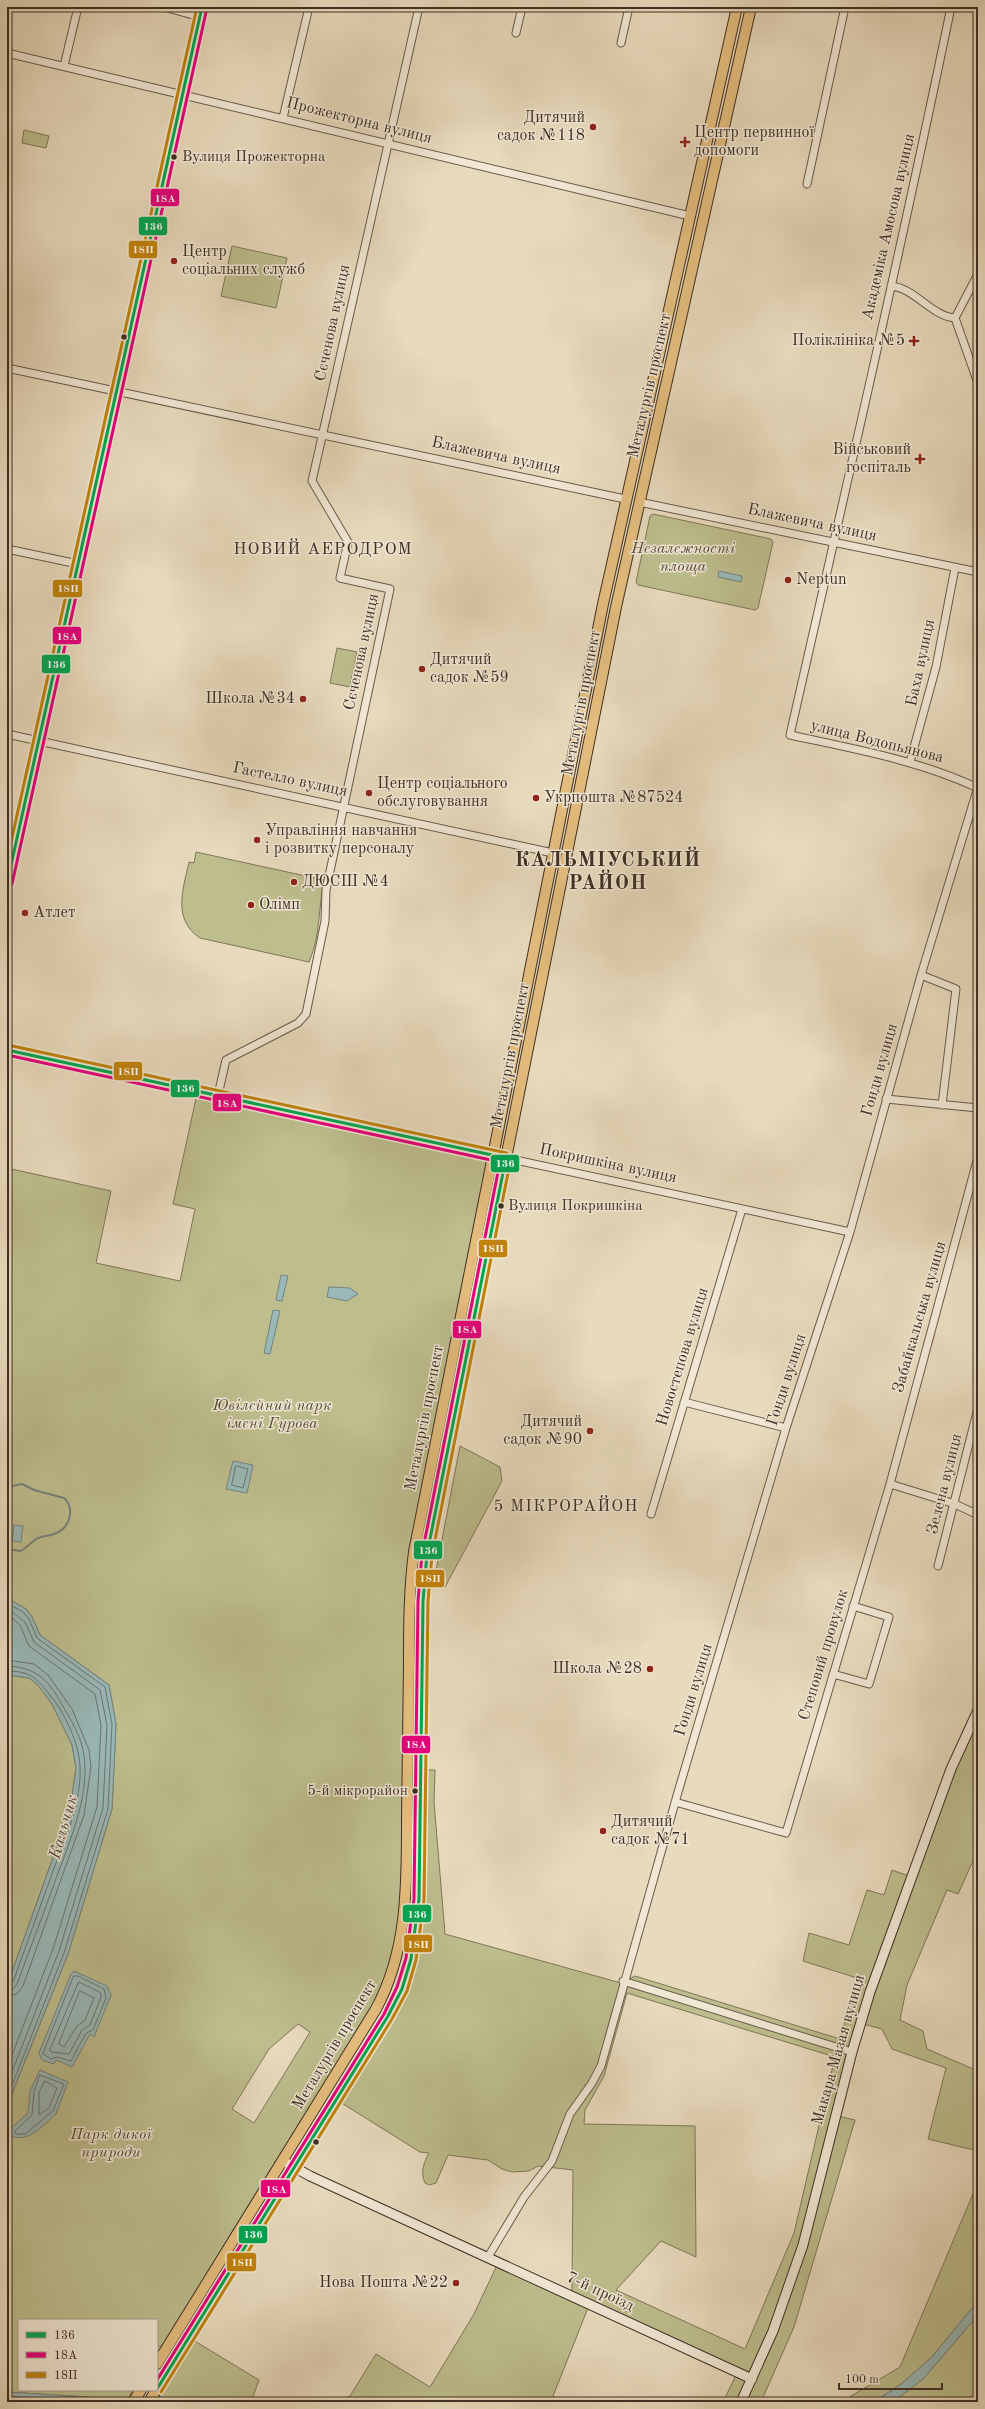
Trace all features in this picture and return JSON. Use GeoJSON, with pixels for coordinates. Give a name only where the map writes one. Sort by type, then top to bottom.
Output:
{"type":"FeatureCollection","features":[{"type":"Feature","properties":{"kind":"main road","name":"Металургів проспект"},"geometry":{"type":"LineString","coordinates":[[158,2362],[376,2009],[389,1983],[401,1941],[407,1872],[412,1568],[553,853],[625,499],[737,7]]}},
{"type":"Feature","properties":{"kind":"main road","name":"Металургів проспект"},"geometry":{"type":"LineString","coordinates":[[158,2388],[388,2016],[402,1989],[411,1959],[421,1872],[425,1570],[506,1158],[639,502],[751,7]]}},
{"type":"Feature","properties":{"kind":"main road","name":"Прожекторна вулиця"},"geometry":{"type":"LineString","coordinates":[[690,216],[703,220]]}},
{"type":"Feature","properties":{"kind":"main road","name":"Блажевича вулиця"},"geometry":{"type":"LineString","coordinates":[[625,499],[639,502]]}},
{"type":"Feature","properties":{"kind":"main road","name":"Гастелло вулиця"},"geometry":{"type":"LineString","coordinates":[[553,853],[567,856]]}},
{"type":"Feature","properties":{"kind":"main road","name":"Покришкіна вулиця"},"geometry":{"type":"LineString","coordinates":[[493,1155],[506,1158]]}},
{"type":"Feature","properties":{"kind":"main road","name":"Металургів проспект"},"geometry":{"type":"LineString","coordinates":[[149,2402],[156,2391]]}},
{"type":"Feature","properties":{"kind":"street"},"geometry":{"type":"LineString","coordinates":[[64,66],[78,7]]}},
{"type":"Feature","properties":{"kind":"street"},"geometry":{"type":"LineString","coordinates":[[164,7],[200,17]]}},
{"type":"Feature","properties":{"kind":"street"},"geometry":{"type":"LineString","coordinates":[[7,883],[202,7]]}},
{"type":"Feature","properties":{"kind":"street"},"geometry":{"type":"LineString","coordinates":[[284,118],[310,7]]}},
{"type":"Feature","properties":{"kind":"street","name":"Сєченова вулиця"},"geometry":{"type":"LineString","coordinates":[[218,1095],[226,1060],[298,1023],[306,1014],[325,921],[326,890],[390,589],[340,578],[348,542],[312,481],[387,143],[419,7]]}},
{"type":"Feature","properties":{"kind":"street"},"geometry":{"type":"LineString","coordinates":[[516,33],[522,7]]}},
{"type":"Feature","properties":{"kind":"street"},"geometry":{"type":"LineString","coordinates":[[621,43],[629,7]]}},
{"type":"Feature","properties":{"kind":"street"},"geometry":{"type":"LineString","coordinates":[[807,184],[845,7]]}},
{"type":"Feature","properties":{"kind":"street","name":"Академіка Амосова вулиця"},"geometry":{"type":"LineString","coordinates":[[790,734],[907,220],[951,7]]}},
{"type":"Feature","properties":{"kind":"street","name":"Прожекторна вулиця"},"geometry":{"type":"LineString","coordinates":[[7,53],[690,216]]}},
{"type":"Feature","properties":{"kind":"street"},"geometry":{"type":"LineString","coordinates":[[978,274],[955,318],[978,384]]}},
{"type":"Feature","properties":{"kind":"street"},"geometry":{"type":"LineString","coordinates":[[891,286],[901,288],[945,316],[955,318]]}},
{"type":"Feature","properties":{"kind":"street","name":"Блажевича вулиця"},"geometry":{"type":"LineString","coordinates":[[7,368],[625,499]]}},
{"type":"Feature","properties":{"kind":"street","name":"Блажевича вулиця"},"geometry":{"type":"LineString","coordinates":[[639,502],[978,572]]}},
{"type":"Feature","properties":{"kind":"street"},"geometry":{"type":"LineString","coordinates":[[7,549],[78,564]]}},
{"type":"Feature","properties":{"kind":"street","name":"Баха вулиця"},"geometry":{"type":"LineString","coordinates":[[910,762],[936,667],[954,568]]}},
{"type":"Feature","properties":{"kind":"street","name":"Гастелло вулиця"},"geometry":{"type":"LineString","coordinates":[[7,734],[553,853]]}},
{"type":"Feature","properties":{"kind":"street","name":"улица Водопьянова"},"geometry":{"type":"LineString","coordinates":[[790,734],[910,762],[950,776],[978,788]]}},
{"type":"Feature","properties":{"kind":"street","name":"Гонди вулиця"},"geometry":{"type":"LineString","coordinates":[[488,2258],[524,2197],[552,2161],[570,2114],[592,2083],[601,2066],[623,1981],[675,1802],[786,1428],[850,1232],[921,975],[978,788]]}},
{"type":"Feature","properties":{"kind":"street"},"geometry":{"type":"LineString","coordinates":[[921,975],[956,989],[942,1105]]}},
{"type":"Feature","properties":{"kind":"street","name":"Покришкіна вулиця"},"geometry":{"type":"LineString","coordinates":[[7,1050],[493,1155]]}},
{"type":"Feature","properties":{"kind":"street"},"geometry":{"type":"LineString","coordinates":[[886,1099],[978,1108]]}},
{"type":"Feature","properties":{"kind":"street","name":"Забайкальська вулиця"},"geometry":{"type":"LineString","coordinates":[[890,1484],[978,1157]]}},
{"type":"Feature","properties":{"kind":"street","name":"Покришкіна вулиця"},"geometry":{"type":"LineString","coordinates":[[506,1158],[850,1232]]}},
{"type":"Feature","properties":{"kind":"street","name":"Новостепова вулиця"},"geometry":{"type":"LineString","coordinates":[[650,1514],[742,1209]]}},
{"type":"Feature","properties":{"kind":"street"},"geometry":{"type":"LineString","coordinates":[[684,1402],[786,1428]]}},
{"type":"Feature","properties":{"kind":"street","name":"Зелена вулиця"},"geometry":{"type":"LineString","coordinates":[[938,1566],[955,1504],[978,1408]]}},
{"type":"Feature","properties":{"kind":"street"},"geometry":{"type":"LineString","coordinates":[[890,1484],[955,1504],[978,1515]]}},
{"type":"Feature","properties":{"kind":"street","name":"Степовий провулок"},"geometry":{"type":"LineString","coordinates":[[675,1802],[786,1833],[890,1484]]}},
{"type":"Feature","properties":{"kind":"street"},"geometry":{"type":"LineString","coordinates":[[833,1674],[869,1684],[889,1617],[853,1606]]}},
{"type":"Feature","properties":{"kind":"street","name":"Макара Мазая вулиця"},"geometry":{"type":"LineString","coordinates":[[741,2402],[773,2331],[803,2245],[852,2052],[907,1887],[951,1770],[978,1710]]}},
{"type":"Feature","properties":{"kind":"street"},"geometry":{"type":"LineString","coordinates":[[623,1981],[852,2052]]}},
{"type":"Feature","properties":{"kind":"street","name":"7-й проїзд"},"geometry":{"type":"LineString","coordinates":[[283,2161],[294,2168],[752,2379]]}},
{"type":"Feature","properties":{"kind":"green space"},"geometry":{"type":"Polygon","coordinates":[[[24,130],[49,136],[46,148],[22,143],[24,130]]]}},
{"type":"Feature","properties":{"kind":"green space"},"geometry":{"type":"Polygon","coordinates":[[[232,246],[287,258],[276,308],[221,296],[232,246]]]}},
{"type":"Feature","properties":{"kind":"green space","name":"Незалежності площа"},"geometry":{"type":"Polygon","coordinates":[[[653,514],[771,539],[773,542],[758,608],[755,610],[638,585],[636,582],[650,516],[653,514]]]}},
{"type":"Feature","properties":{"kind":"green space"},"geometry":{"type":"Polygon","coordinates":[[[337,648],[357,652],[350,687],[330,683],[337,648]]]}},
{"type":"Feature","properties":{"kind":"green space","name":"Олімп"},"geometry":{"type":"Polygon","coordinates":[[[196,852],[324,880],[316,941],[309,962],[200,938],[191,930],[183,913],[182,893],[189,862],[194,863],[196,852]]]}},
{"type":"Feature","properties":{"kind":"green space","name":"Ювілейний парк імені Гурова"},"geometry":{"type":"Polygon","coordinates":[[[197,1094],[489,1157],[413,1535],[402,1871],[398,1927],[389,1968],[372,2007],[164,2344],[158,2347],[158,2319],[18,2319],[18,2391],[132,2391],[126,2402],[98,2402],[88,2397],[7,2392],[7,2106],[68,1954],[112,1809],[116,1724],[109,1685],[40,1635],[32,1617],[26,1609],[7,1598],[7,1168],[111,1191],[96,1263],[180,1281],[195,1209],[173,1204],[197,1094]],[[298,2024],[269,2049],[232,2109],[254,2123],[310,2032],[298,2024]]]}},
{"type":"Feature","properties":{"kind":"green space"},"geometry":{"type":"Polygon","coordinates":[[[460,1446],[500,1467],[502,1481],[445,1587],[435,1582],[436,1571],[460,1446]]]}},
{"type":"Feature","properties":{"kind":"green space"},"geometry":{"type":"Polygon","coordinates":[[[7,1675],[29,1678],[37,1684],[52,1704],[72,1745],[76,1768],[70,1810],[7,1986],[7,1675]]]}},
{"type":"Feature","properties":{"kind":"green space"},"geometry":{"type":"Polygon","coordinates":[[[978,1716],[978,1850],[958,1894],[947,1890],[907,1985],[900,2020],[923,2031],[927,2049],[978,2071],[978,2151],[928,2139],[946,2068],[892,2049],[882,2029],[863,2024],[954,1771],[978,1716]]]}},
{"type":"Feature","properties":{"kind":"green space"},"geometry":{"type":"Polygon","coordinates":[[[426,1770],[435,1770],[434,1802],[445,1934],[621,1983],[635,1976],[840,2039],[857,1978],[803,1961],[809,1933],[849,1945],[867,1890],[884,1895],[892,1870],[909,1876],[869,1992],[801,2244],[752,2375],[572,2292],[573,2170],[538,2166],[529,2171],[512,2172],[502,2169],[488,2160],[448,2155],[436,2183],[429,2185],[425,2183],[423,2171],[424,2164],[429,2153],[420,2152],[340,2102],[415,1960],[425,1872],[426,1770]],[[627,1993],[604,2076],[585,2110],[584,2124],[695,2126],[696,2257],[661,2241],[616,2290],[745,2349],[794,2233],[835,2057],[627,1993]]]}},
{"type":"Feature","properties":{"kind":"green space"},"geometry":{"type":"Polygon","coordinates":[[[838,2116],[855,2120],[794,2327],[761,2402],[744,2402],[775,2332],[838,2116]]]}},
{"type":"Feature","properties":{"kind":"green space"},"geometry":{"type":"Polygon","coordinates":[[[978,2182],[978,2301],[931,2358],[901,2384],[874,2402],[841,2402],[900,2367],[978,2182]]]}},
{"type":"Feature","properties":{"kind":"green space"},"geometry":{"type":"Polygon","coordinates":[[[497,2265],[588,2308],[553,2396],[564,2402],[337,2402],[350,2396],[376,2354],[430,2387],[474,2314],[497,2265]]]}},
{"type":"Feature","properties":{"kind":"green space"},"geometry":{"type":"Polygon","coordinates":[[[978,2315],[978,2402],[893,2402],[923,2379],[978,2315]]]}},
{"type":"Feature","properties":{"kind":"green space"},"geometry":{"type":"Polygon","coordinates":[[[193,2340],[259,2380],[251,2402],[156,2402],[193,2340]]]}},
{"type":"Feature","properties":{"kind":"green space"},"geometry":{"type":"Polygon","coordinates":[[[736,2375],[749,2381],[738,2402],[723,2402],[736,2375]]]}},
{"type":"Feature","properties":{"kind":"water"},"geometry":{"type":"Polygon","coordinates":[[[719,571],[742,576],[741,582],[718,577],[719,571]]]}},
{"type":"Feature","properties":{"kind":"water"},"geometry":{"type":"Polygon","coordinates":[[[281,1275],[288,1276],[282,1301],[276,1300],[281,1275]]]}},
{"type":"Feature","properties":{"kind":"water"},"geometry":{"type":"Polygon","coordinates":[[[329,1287],[350,1288],[358,1294],[347,1301],[327,1297],[329,1287]]]}},
{"type":"Feature","properties":{"kind":"water"},"geometry":{"type":"Polygon","coordinates":[[[273,1310],[280,1311],[270,1354],[264,1353],[273,1310]]]}},
{"type":"Feature","properties":{"kind":"water"},"geometry":{"type":"Polygon","coordinates":[[[233,1461],[253,1465],[247,1493],[226,1489],[233,1461]]]}},
{"type":"Feature","properties":{"kind":"water"},"geometry":{"type":"Polygon","coordinates":[[[14,1525],[23,1526],[21,1542],[12,1541],[14,1525]]]}},
{"type":"Feature","properties":{"kind":"water","name":"Кальчик"},"geometry":{"type":"Polygon","coordinates":[[[7,1598],[26,1609],[32,1617],[40,1635],[109,1685],[116,1724],[112,1809],[68,1954],[7,2106],[7,1986],[70,1810],[76,1768],[72,1745],[52,1704],[37,1684],[29,1678],[7,1675],[7,1598]]]}},
{"type":"Feature","properties":{"kind":"water"},"geometry":{"type":"Polygon","coordinates":[[[74,1971],[107,1986],[111,1995],[94,2037],[90,2034],[72,2067],[56,2060],[54,2064],[42,2060],[39,2053],[71,1974],[74,1971]]]}},
{"type":"Feature","properties":{"kind":"water"},"geometry":{"type":"Polygon","coordinates":[[[40,2070],[68,2082],[56,2114],[28,2136],[16,2137],[9,2135],[8,2131],[28,2113],[30,2091],[40,2070]]]}},
{"type":"Feature","properties":{"kind":"water"},"geometry":{"type":"Polygon","coordinates":[[[978,2301],[978,2315],[923,2379],[893,2402],[874,2402],[901,2384],[931,2358],[978,2301]]]}},
{"type":"Feature","properties":{"kind":"water"},"geometry":{"type":"Polygon","coordinates":[[[7,2392],[88,2397],[98,2402],[7,2402],[7,2392]]]}},
{"type":"Feature","properties":{"kind":"waterway"},"geometry":{"type":"LineString","coordinates":[[7,1549],[20,1551],[38,1538],[59,1532],[67,1524],[70,1513],[70,1508],[64,1498],[34,1490],[22,1484],[12,1486],[9,1490],[11,1507]]}},
{"type":"Feature","properties":{"kind":"waterway"},"geometry":{"type":"LineString","coordinates":[[7,1517],[11,1511]]}},
{"type":"Feature","properties":{"kind":"transit line","name":"18П"},"geometry":{"type":"LineString","coordinates":[[7,860],[197,7]]}},
{"type":"Feature","properties":{"kind":"transit line","name":"136"},"geometry":{"type":"LineString","coordinates":[[7,883],[202,7]]}},
{"type":"Feature","properties":{"kind":"transit line","name":"18А"},"geometry":{"type":"LineString","coordinates":[[12,884],[207,8]]}},
{"type":"Feature","properties":{"kind":"transit line","name":"18П"},"geometry":{"type":"LineString","coordinates":[[8,1045],[507,1153],[511,1158],[432,1555],[428,1601],[424,1900],[416,1960],[407,1991],[392,2019],[161,2392]]}},
{"type":"Feature","properties":{"kind":"transit line","name":"136"},"geometry":{"type":"LineString","coordinates":[[7,1050],[506,1158],[427,1554],[423,1601],[419,1899],[411,1959],[402,1989],[388,2016],[158,2387]]}},
{"type":"Feature","properties":{"kind":"transit line","name":"18А"},"geometry":{"type":"LineString","coordinates":[[7,1055],[500,1162],[422,1554],[418,1601],[414,1899],[406,1958],[397,1987],[384,2014],[158,2378]]}},
{"type":"Feature","properties":{"kind":"place","name":"Дитячий садок №118"},"geometry":{"type":"Point","coordinates":[593,127]}},
{"type":"Feature","properties":{"kind":"place","name":"Центр первинної допомоги"},"geometry":{"type":"Point","coordinates":[685,142]}},
{"type":"Feature","properties":{"kind":"place","name":"Вулиця Прожекторна"},"geometry":{"type":"Point","coordinates":[174,157]}},
{"type":"Feature","properties":{"kind":"place","name":"Центр соціальних служб"},"geometry":{"type":"Point","coordinates":[174,261]}},
{"type":"Feature","properties":{"kind":"place","name":"Поліклініка №5"},"geometry":{"type":"Point","coordinates":[914,341]}},
{"type":"Feature","properties":{"kind":"place","name":"Військовий госпіталь"},"geometry":{"type":"Point","coordinates":[920,459]}},
{"type":"Feature","properties":{"kind":"place","name":"Neptun"},"geometry":{"type":"Point","coordinates":[788,580]}},
{"type":"Feature","properties":{"kind":"place","name":"Дитячий садок №59"},"geometry":{"type":"Point","coordinates":[422,669]}},
{"type":"Feature","properties":{"kind":"place","name":"Школа №34"},"geometry":{"type":"Point","coordinates":[303,699]}},
{"type":"Feature","properties":{"kind":"place","name":"Центр соціального обслуговування"},"geometry":{"type":"Point","coordinates":[369,793]}},
{"type":"Feature","properties":{"kind":"place","name":"Укрпошта №87524"},"geometry":{"type":"Point","coordinates":[536,798]}},
{"type":"Feature","properties":{"kind":"place","name":"Управління навчання і розвитку персоналу"},"geometry":{"type":"Point","coordinates":[257,840]}},
{"type":"Feature","properties":{"kind":"place","name":"ДЮСШ №4"},"geometry":{"type":"Point","coordinates":[294,882]}},
{"type":"Feature","properties":{"kind":"place","name":"Олімп"},"geometry":{"type":"Point","coordinates":[251,905]}},
{"type":"Feature","properties":{"kind":"place","name":"Атлет"},"geometry":{"type":"Point","coordinates":[25,913]}},
{"type":"Feature","properties":{"kind":"place","name":"Вулиця Покришкіна"},"geometry":{"type":"Point","coordinates":[501,1206]}},
{"type":"Feature","properties":{"kind":"place","name":"Дитячий садок №90"},"geometry":{"type":"Point","coordinates":[590,1431]}},
{"type":"Feature","properties":{"kind":"place","name":"Школа №28"},"geometry":{"type":"Point","coordinates":[650,1669]}},
{"type":"Feature","properties":{"kind":"place","name":"5-й мікрорайон"},"geometry":{"type":"Point","coordinates":[415,1791]}},
{"type":"Feature","properties":{"kind":"place","name":"Дитячий садок №71"},"geometry":{"type":"Point","coordinates":[603,1831]}},
{"type":"Feature","properties":{"kind":"place","name":"Нова Пошта №22"},"geometry":{"type":"Point","coordinates":[456,2283]}},
{"type":"Feature","properties":{"kind":"district","name":"НОВИЙ АЕРОДРОМ"},"geometry":{"type":"Point","coordinates":[323,549]}},
{"type":"Feature","properties":{"kind":"district","name":"КАЛЬМІУСЬКИЙ РАЙОН"},"geometry":{"type":"Point","coordinates":[608,872]}},
{"type":"Feature","properties":{"kind":"district","name":"5 МІКРОРАЙОН"},"geometry":{"type":"Point","coordinates":[566,1506]}},
{"type":"Feature","properties":{"kind":"park label","name":"Парк дикої природи"},"geometry":{"type":"Point","coordinates":[111,2144]}}]}
